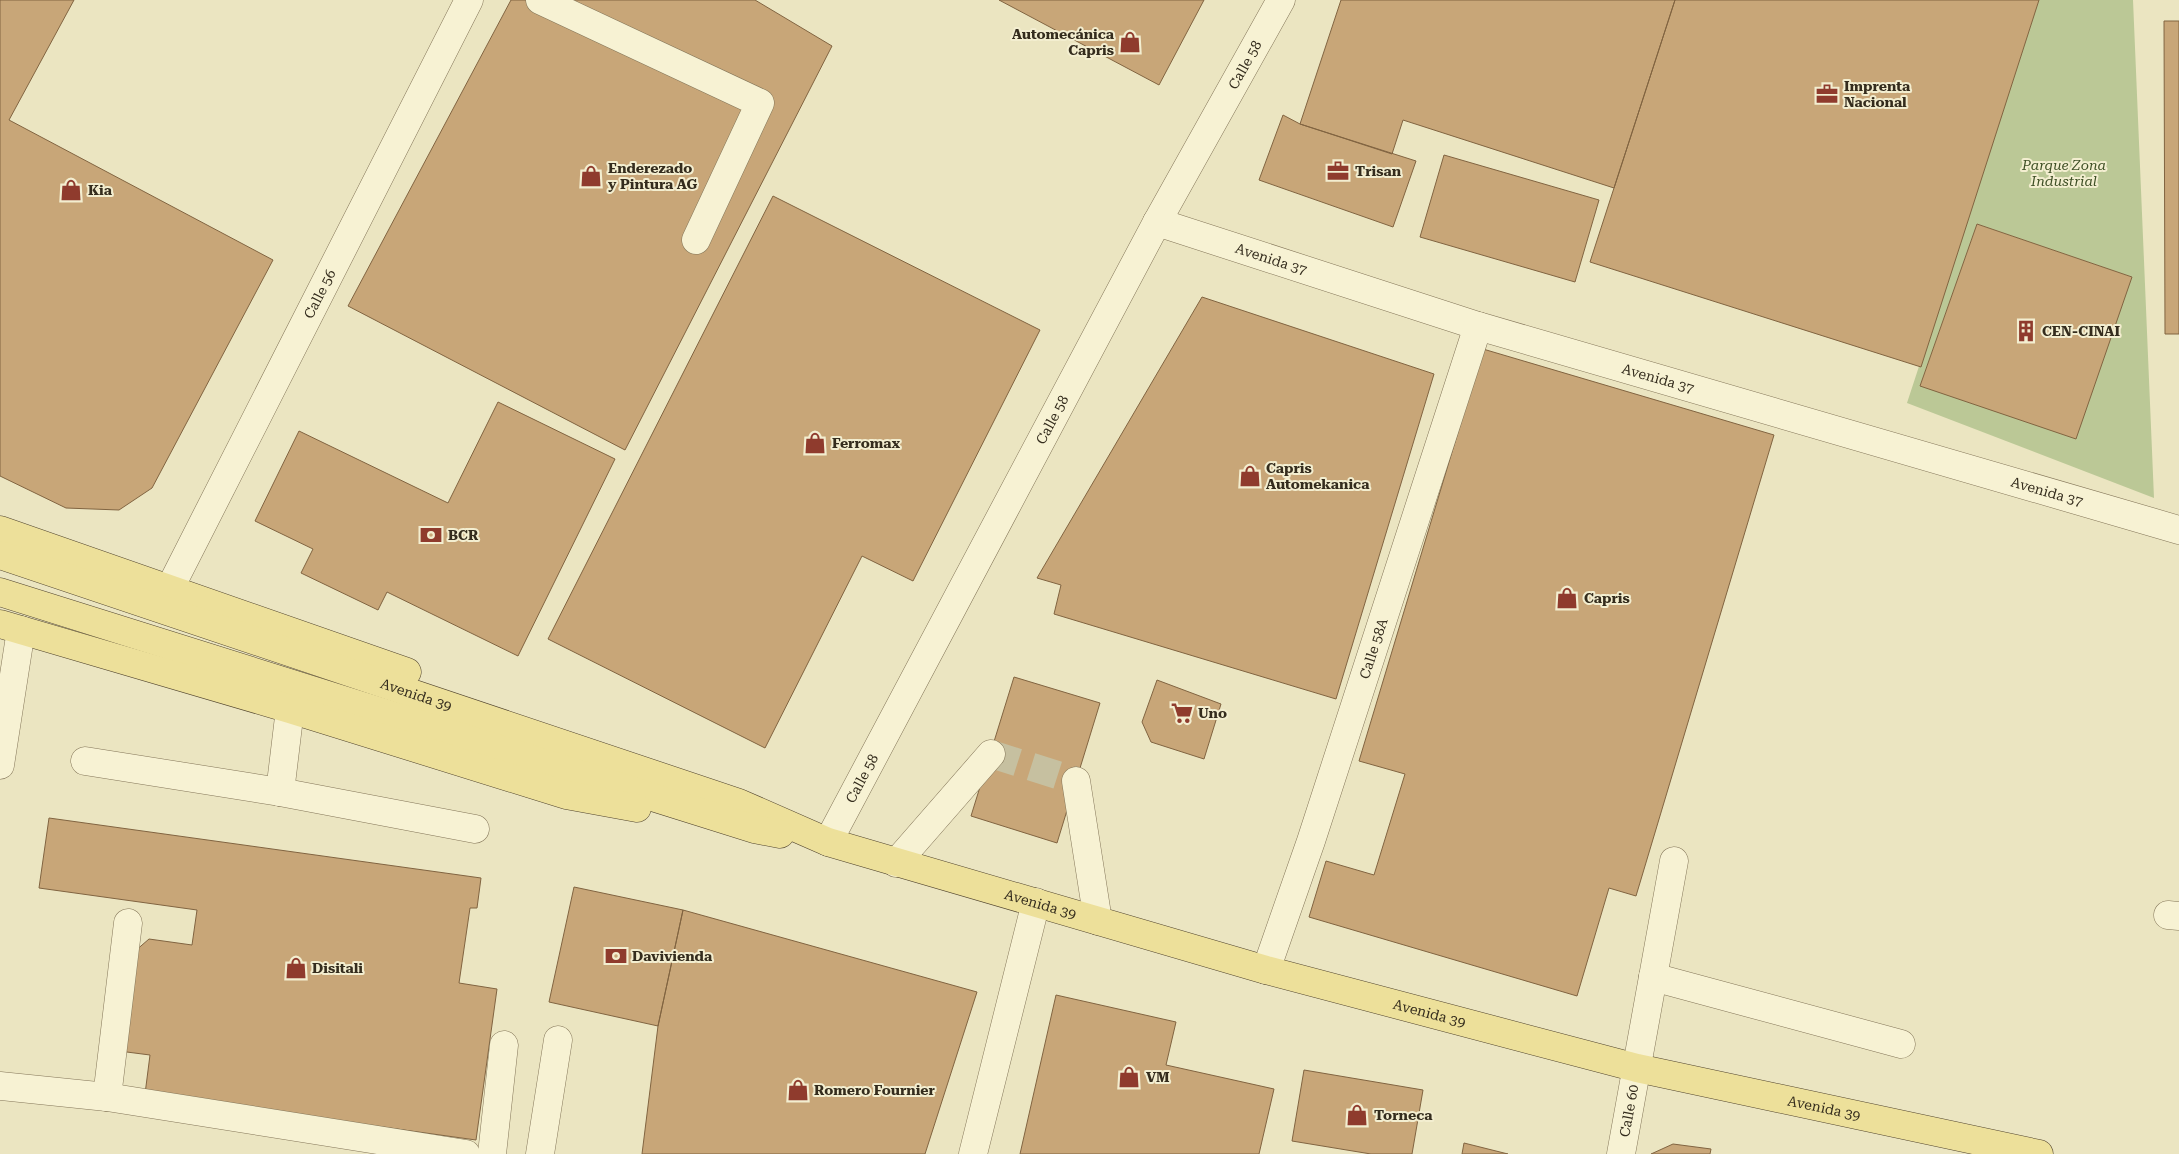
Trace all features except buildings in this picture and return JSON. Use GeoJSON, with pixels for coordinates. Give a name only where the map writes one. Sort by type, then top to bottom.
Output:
{"type":"FeatureCollection","features":[{"type":"Feature","properties":{"kind":"main road"},"geometry":{"type":"LineString","coordinates":[[0,530],[585,735],[738,802]]}},
{"type":"Feature","properties":{"kind":"main road","name":"Avenida 39"},"geometry":{"type":"LineString","coordinates":[[0,555],[738,802],[828,842],[896,863],[1266,970],[1636,1068],[2039,1154]]}},
{"type":"Feature","properties":{"kind":"main road","name":"Avenida 39"},"geometry":{"type":"LineString","coordinates":[[0,592],[754,829],[828,842]]}},
{"type":"Feature","properties":{"kind":"main road"},"geometry":{"type":"LineString","coordinates":[[10,627],[290,710],[566,795],[754,829]]}},
{"type":"Feature","properties":{"kind":"street","name":"Calle 56"},"geometry":{"type":"LineString","coordinates":[[170,588],[469,0]]}},
{"type":"Feature","properties":{"kind":"street"},"geometry":{"type":"LineString","coordinates":[[540,0],[760,103],[696,240]]}},
{"type":"Feature","properties":{"kind":"street","name":"Calle 58"},"geometry":{"type":"LineString","coordinates":[[828,842],[1157,222],[1281,0]]}},
{"type":"Feature","properties":{"kind":"street","name":"Avenida 37"},"geometry":{"type":"LineString","coordinates":[[1157,222],[1478,326],[2171,528]]}},
{"type":"Feature","properties":{"kind":"street","name":"Calle 58A"},"geometry":{"type":"LineString","coordinates":[[1266,970],[1311,841],[1478,326]]}},
{"type":"Feature","properties":{"kind":"street"},"geometry":{"type":"LineString","coordinates":[[0,765],[10,627]]}},
{"type":"Feature","properties":{"kind":"street"},"geometry":{"type":"LineString","coordinates":[[280,792],[290,710]]}},
{"type":"Feature","properties":{"kind":"street"},"geometry":{"type":"LineString","coordinates":[[896,863],[991,754]]}},
{"type":"Feature","properties":{"kind":"street"},"geometry":{"type":"LineString","coordinates":[[85,761],[280,792],[475,829]]}},
{"type":"Feature","properties":{"kind":"street"},"geometry":{"type":"LineString","coordinates":[[1076,781],[1098,921]]}},
{"type":"Feature","properties":{"kind":"street","name":"Calle 60"},"geometry":{"type":"LineString","coordinates":[[1621,1154],[1674,861]]}},
{"type":"Feature","properties":{"kind":"street"},"geometry":{"type":"LineString","coordinates":[[973,1154],[1036,902]]}},
{"type":"Feature","properties":{"kind":"street"},"geometry":{"type":"LineString","coordinates":[[107,1097],[128,923]]}},
{"type":"Feature","properties":{"kind":"street"},"geometry":{"type":"LineString","coordinates":[[1653,977],[1901,1044]]}},
{"type":"Feature","properties":{"kind":"street"},"geometry":{"type":"LineString","coordinates":[[540,1154],[558,1040]]}},
{"type":"Feature","properties":{"kind":"street"},"geometry":{"type":"LineString","coordinates":[[492,1154],[504,1045]]}},
{"type":"Feature","properties":{"kind":"street"},"geometry":{"type":"LineString","coordinates":[[0,1086],[107,1097],[466,1154]]}},
{"type":"Feature","properties":{"kind":"green space","name":"Parque Zona Industrial"},"geometry":{"type":"Polygon","coordinates":[[[2039,0],[2133,0],[2154,498],[1907,403],[2039,0]],[[1977,224],[1920,386],[2132,277],[1977,224]]]}},
{"type":"Feature","properties":{"kind":"tunnel"},"geometry":{"type":"LineString","coordinates":[[991,754],[1076,781]]}},
{"type":"Feature","properties":{"kind":"place","name":"Automecánica Capris"},"geometry":{"type":"Point","coordinates":[1130,42]}},
{"type":"Feature","properties":{"kind":"place","name":"Imprenta Nacional"},"geometry":{"type":"Point","coordinates":[1827,94]}},
{"type":"Feature","properties":{"kind":"place","name":"Trisan"},"geometry":{"type":"Point","coordinates":[1338,171]}},
{"type":"Feature","properties":{"kind":"place","name":"Enderezado y Pintura AG"},"geometry":{"type":"Point","coordinates":[591,176]}},
{"type":"Feature","properties":{"kind":"place","name":"Kia"},"geometry":{"type":"Point","coordinates":[71,190]}},
{"type":"Feature","properties":{"kind":"place","name":"CEN-CINAI"},"geometry":{"type":"Point","coordinates":[2026,331]}},
{"type":"Feature","properties":{"kind":"place","name":"Ferromax"},"geometry":{"type":"Point","coordinates":[815,443]}},
{"type":"Feature","properties":{"kind":"place","name":"Capris Automekanica"},"geometry":{"type":"Point","coordinates":[1250,476]}},
{"type":"Feature","properties":{"kind":"place","name":"BCR"},"geometry":{"type":"Point","coordinates":[431,535]}},
{"type":"Feature","properties":{"kind":"place","name":"Capris"},"geometry":{"type":"Point","coordinates":[1567,598]}},
{"type":"Feature","properties":{"kind":"place","name":"Uno"},"geometry":{"type":"Point","coordinates":[1182,713]}},
{"type":"Feature","properties":{"kind":"place","name":"Davivienda"},"geometry":{"type":"Point","coordinates":[616,956]}},
{"type":"Feature","properties":{"kind":"place","name":"Disitali"},"geometry":{"type":"Point","coordinates":[296,968]}},
{"type":"Feature","properties":{"kind":"place","name":"VM"},"geometry":{"type":"Point","coordinates":[1129,1077]}},
{"type":"Feature","properties":{"kind":"place","name":"Romero Fournier"},"geometry":{"type":"Point","coordinates":[798,1090]}},
{"type":"Feature","properties":{"kind":"place","name":"Torneca"},"geometry":{"type":"Point","coordinates":[1357,1115]}}]}
